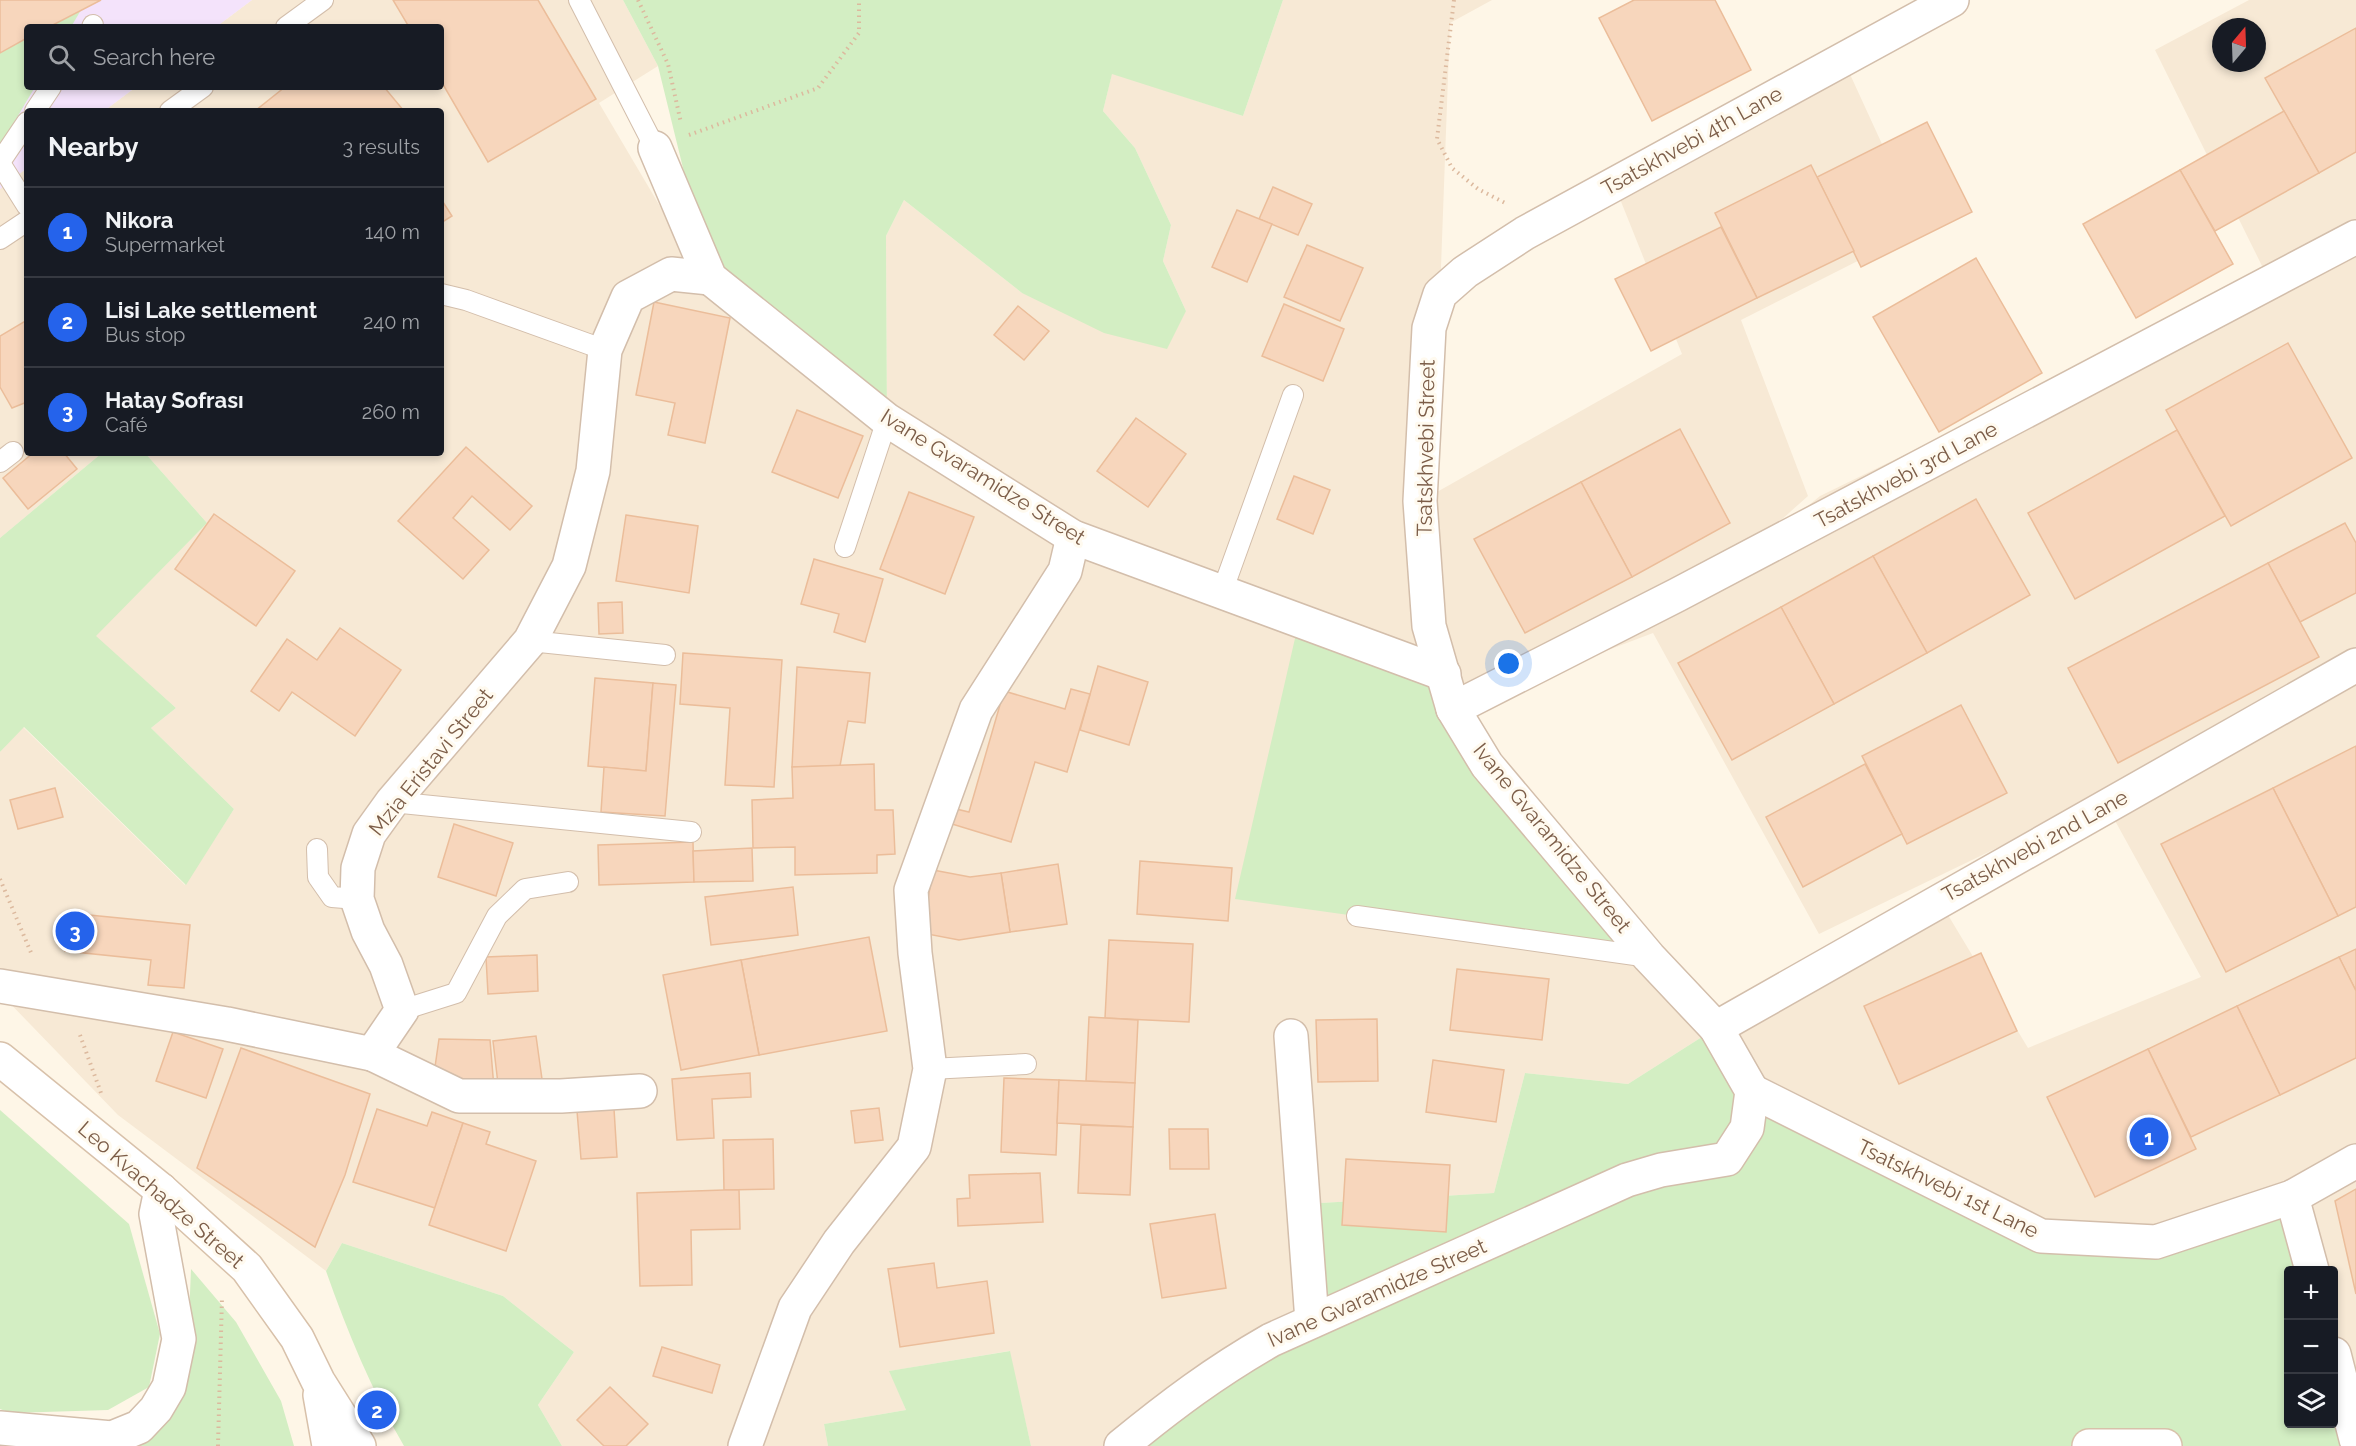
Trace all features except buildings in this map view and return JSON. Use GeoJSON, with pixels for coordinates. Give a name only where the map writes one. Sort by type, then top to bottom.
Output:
{"type":"FeatureCollection","features":[{"type":"Feature","properties":{"kind":"street","name":"Tsatskhvebi 4th Lane"},"geometry":{"type":"LineString","coordinates":[[1440,294],[1465,272],[1525,233],[1952,0]]}},
{"type":"Feature","properties":{"kind":"street","name":"Ivane Gvaramidze Street"},"geometry":{"type":"LineString","coordinates":[[670,142],[710,278],[887,420],[1073,537],[1443,674],[1454,709],[1488,765],[1648,957],[1716,1028],[1752,1091],[1747,1128],[1727,1159],[1661,1170],[1627,1180],[1271,1340],[1232,1362],[1187,1392],[1121,1446]]}},
{"type":"Feature","properties":{"kind":"street","name":"Tsatskhvebi 3rd Lane"},"geometry":{"type":"LineString","coordinates":[[1454,709],[1687,590],[2356,237]]}},
{"type":"Feature","properties":{"kind":"street","name":"Mzia Eristavi Street"},"geometry":{"type":"LineString","coordinates":[[402,1010],[386,965],[368,931],[357,899],[358,868],[369,834],[392,802],[530,641],[569,566],[591,482],[604,350],[628,297],[671,274],[710,278]]}},
{"type":"Feature","properties":{"kind":"street","name":"Tsatskhvebi Street"},"geometry":{"type":"LineString","coordinates":[[1440,294],[1429,328],[1420,501],[1429,626],[1443,674]]}},
{"type":"Feature","properties":{"kind":"street"},"geometry":{"type":"LineString","coordinates":[[745,1446],[795,1308],[839,1242],[914,1147],[930,1069],[915,953],[911,890],[976,710],[1065,571],[1073,537]]}},
{"type":"Feature","properties":{"kind":"street","name":"Tsatskhvebi 2nd Lane"},"geometry":{"type":"LineString","coordinates":[[1716,1028],[2356,665]]}},
{"type":"Feature","properties":{"kind":"street"},"geometry":{"type":"LineString","coordinates":[[0,986],[227,1024],[372,1054],[459,1096],[561,1096],[640,1091]]}},
{"type":"Feature","properties":{"kind":"street"},"geometry":{"type":"LineString","coordinates":[[372,1054],[402,1010]]}},
{"type":"Feature","properties":{"kind":"street"},"geometry":{"type":"LineString","coordinates":[[1292,1036],[1312,1322]]}},
{"type":"Feature","properties":{"kind":"street","name":"Leo Kvachadze Street"},"geometry":{"type":"LineString","coordinates":[[0,1059],[161,1190],[247,1268],[297,1338],[318,1381],[359,1446]]}},
{"type":"Feature","properties":{"kind":"street","name":"Tsatskhvebi 1st Lane"},"geometry":{"type":"LineString","coordinates":[[1752,1091],[2041,1236],[2156,1242],[2292,1197],[2356,1161]]}},
{"type":"Feature","properties":{"kind":"street"},"geometry":{"type":"LineString","coordinates":[[0,1428],[112,1438],[139,1427],[156,1409],[169,1387],[178,1339],[156,1214],[161,1190]]}},
{"type":"Feature","properties":{"kind":"street"},"geometry":{"type":"LineString","coordinates":[[2292,1197],[2311,1266]]}},
{"type":"Feature","properties":{"kind":"street"},"geometry":{"type":"LineString","coordinates":[[2338,1369],[2356,1439]]}},
{"type":"Feature","properties":{"kind":"street","name":"Leo Kvachadze Street"},"geometry":{"type":"LineString","coordinates":[[318,1381],[329,1446]]}},
{"type":"Feature","properties":{"kind":"street"},"geometry":{"type":"LineString","coordinates":[[2089,1446],[2165,1446]]}},
{"type":"Feature","properties":{"kind":"lane"},"geometry":{"type":"LineString","coordinates":[[290,24],[323,0]]}},
{"type":"Feature","properties":{"kind":"lane"},"geometry":{"type":"LineString","coordinates":[[579,0],[670,142]]}},
{"type":"Feature","properties":{"kind":"lane"},"geometry":{"type":"LineString","coordinates":[[37,108],[49,90]]}},
{"type":"Feature","properties":{"kind":"lane"},"geometry":{"type":"LineString","coordinates":[[174,108],[199,90]]}},
{"type":"Feature","properties":{"kind":"lane"},"geometry":{"type":"LineString","coordinates":[[24,126],[0,162],[24,201]]}},
{"type":"Feature","properties":{"kind":"lane"},"geometry":{"type":"LineString","coordinates":[[0,239],[24,223]]}},
{"type":"Feature","properties":{"kind":"lane"},"geometry":{"type":"LineString","coordinates":[[444,295],[466,300],[604,350]]}},
{"type":"Feature","properties":{"kind":"lane"},"geometry":{"type":"LineString","coordinates":[[1222,592],[1293,395]]}},
{"type":"Feature","properties":{"kind":"lane"},"geometry":{"type":"LineString","coordinates":[[845,547],[887,420]]}},
{"type":"Feature","properties":{"kind":"lane"},"geometry":{"type":"LineString","coordinates":[[530,641],[665,655]]}},
{"type":"Feature","properties":{"kind":"lane"},"geometry":{"type":"LineString","coordinates":[[392,802],[690,832]]}},
{"type":"Feature","properties":{"kind":"lane"},"geometry":{"type":"LineString","coordinates":[[317,849],[318,876],[332,897],[357,899]]}},
{"type":"Feature","properties":{"kind":"lane"},"geometry":{"type":"LineString","coordinates":[[402,1010],[456,993],[497,916],[525,889],[568,882]]}},
{"type":"Feature","properties":{"kind":"lane"},"geometry":{"type":"LineString","coordinates":[[1357,916],[1648,957]]}},
{"type":"Feature","properties":{"kind":"lane"},"geometry":{"type":"LineString","coordinates":[[930,1069],[1026,1064]]}},
{"type":"Feature","properties":{"kind":"path"},"geometry":{"type":"LineString","coordinates":[[638,0],[668,64],[670,142],[818,88],[859,33],[859,0]]}},
{"type":"Feature","properties":{"kind":"path"},"geometry":{"type":"LineString","coordinates":[[1454,0],[1437,139],[1452,168],[1478,189],[1513,207]]}},
{"type":"Feature","properties":{"kind":"path"},"geometry":{"type":"LineString","coordinates":[[218,1446],[224,1246]]}},
{"type":"Feature","properties":{"kind":"shaded area"},"geometry":{"type":"Polygon","coordinates":[[[0,0],[252,0],[220,24],[24,24],[24,90],[132,90],[108,108],[24,108],[24,170],[0,189],[0,0]]]}},
{"type":"Feature","properties":{"kind":"shaded area"},"geometry":{"type":"Polygon","coordinates":[[[252,0],[623,0],[658,66],[599,103],[684,247],[887,419],[886,236],[904,200],[1022,293],[1186,311],[1163,261],[1171,225],[1135,148],[1103,111],[1112,73],[1243,116],[1283,0],[1492,0],[1450,23],[1440,294],[1421,501],[1682,354],[1614,184],[1843,59],[1921,229],[1741,320],[1808,496],[1672,617],[1820,496],[2268,278],[2155,50],[2212,20],[2212,72],[2266,72],[2266,18],[2215,18],[2249,0],[2356,0],[2356,1439],[2338,1369],[2338,1266],[2290,1266],[2156,1242],[2041,1236],[1752,1091],[1716,1028],[1628,1084],[1525,1073],[1494,1193],[1303,1204],[1312,1321],[1121,1446],[1031,1446],[1009,1351],[890,1371],[906,1410],[824,1424],[828,1446],[562,1446],[538,1405],[574,1352],[503,1296],[342,1243],[326,1271],[118,1115],[0,993],[0,752],[23,727],[185,885],[234,809],[151,728],[176,708],[95,636],[207,523],[148,456],[444,456],[444,108],[108,108],[132,90],[444,90],[444,24],[220,24],[252,0]],[[1653,633],[1453,709],[1649,957],[1716,1028],[1945,910],[2028,1048],[2201,977],[2102,797],[1819,934],[1653,633]]]}},
{"type":"Feature","properties":{"kind":"shaded area"},"geometry":{"type":"Polygon","coordinates":[[[24,170],[24,456],[98,456],[0,538],[0,189],[24,170]]]}},
{"type":"Feature","properties":{"kind":"green space"},"geometry":{"type":"Polygon","coordinates":[[[623,0],[1283,0],[1243,116],[1112,74],[1103,111],[1135,148],[1171,225],[1163,261],[1186,311],[1167,349],[1104,333],[1022,293],[904,200],[886,236],[887,420],[710,278],[658,66],[623,0]]]}},
{"type":"Feature","properties":{"kind":"green space"},"geometry":{"type":"Polygon","coordinates":[[[81,10],[73,24],[55,24],[81,10]]]}},
{"type":"Feature","properties":{"kind":"green space"},"geometry":{"type":"Polygon","coordinates":[[[24,40],[24,90],[33,90],[0,146],[0,53],[24,40]]]}},
{"type":"Feature","properties":{"kind":"green space"},"geometry":{"type":"Polygon","coordinates":[[[98,456],[148,456],[207,523],[96,636],[176,708],[151,728],[234,809],[186,885],[24,727],[0,752],[0,538],[98,456]]]}},
{"type":"Feature","properties":{"kind":"green space"},"geometry":{"type":"Polygon","coordinates":[[[1299,621],[1444,674],[1472,771],[1649,957],[1235,899],[1299,621]]]}},
{"type":"Feature","properties":{"kind":"green space"},"geometry":{"type":"Polygon","coordinates":[[[1716,1028],[1752,1091],[2041,1236],[2156,1242],[2292,1197],[2311,1266],[2284,1266],[2284,1428],[2338,1428],[2338,1371],[2356,1446],[1121,1446],[1312,1321],[1303,1204],[1494,1193],[1525,1073],[1628,1084],[1716,1028]]]}},
{"type":"Feature","properties":{"kind":"green space"},"geometry":{"type":"Polygon","coordinates":[[[0,1110],[129,1224],[160,1334],[149,1387],[108,1410],[11,1413],[0,1409],[0,1110]]]}},
{"type":"Feature","properties":{"kind":"green space"},"geometry":{"type":"Polygon","coordinates":[[[342,1243],[503,1296],[574,1352],[538,1405],[562,1446],[404,1446],[361,1360],[326,1271],[342,1243]]]}},
{"type":"Feature","properties":{"kind":"green space"},"geometry":{"type":"Polygon","coordinates":[[[191,1269],[236,1322],[281,1401],[294,1446],[114,1446],[126,1445],[171,1419],[188,1343],[191,1269]]]}},
{"type":"Feature","properties":{"kind":"green space"},"geometry":{"type":"Polygon","coordinates":[[[1010,1351],[1031,1446],[828,1446],[824,1424],[906,1410],[889,1371],[1010,1351]]]}},
{"type":"Feature","properties":{"kind":"place","name":"Hatay Sofrası"},"geometry":{"type":"Point","coordinates":[75,931]}},
{"type":"Feature","properties":{"kind":"place","name":"Nikora"},"geometry":{"type":"Point","coordinates":[2149,1137]}},
{"type":"Feature","properties":{"kind":"place","name":"Lisi Lake settlement"},"geometry":{"type":"Point","coordinates":[377,1410]}}]}
